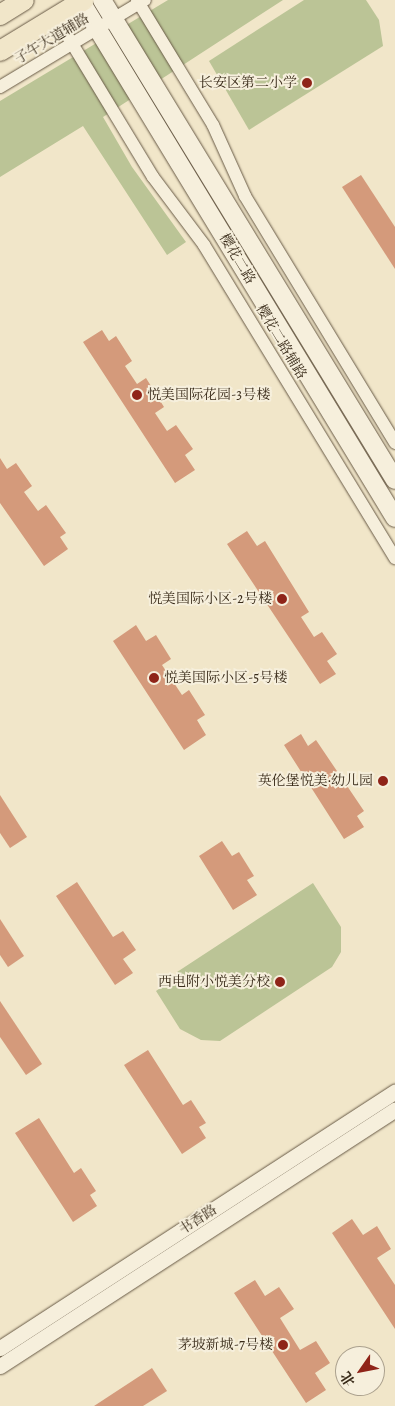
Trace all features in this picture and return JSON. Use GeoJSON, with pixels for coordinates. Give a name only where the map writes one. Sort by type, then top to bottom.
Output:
{"type":"FeatureCollection","features":[{"type":"Feature","properties":{"kind":"main road"},"geometry":{"type":"LineString","coordinates":[[0,14],[24,0]]}},
{"type":"Feature","properties":{"kind":"main road","name":"樱花二路"},"geometry":{"type":"LineString","coordinates":[[102,0],[395,480]]}},
{"type":"Feature","properties":{"kind":"main road"},"geometry":{"type":"LineString","coordinates":[[0,51],[82,1]]}},
{"type":"Feature","properties":{"kind":"main road","name":"樱花二路"},"geometry":{"type":"LineString","coordinates":[[82,1],[96,29],[395,518]]}},
{"type":"Feature","properties":{"kind":"street","name":"子午大道辅路"},"geometry":{"type":"LineString","coordinates":[[0,88],[114,19],[140,1]]}},
{"type":"Feature","properties":{"kind":"street"},"geometry":{"type":"LineString","coordinates":[[140,1],[213,125],[245,196],[395,443]]}},
{"type":"Feature","properties":{"kind":"street","name":"樱花二路辅路"},"geometry":{"type":"LineString","coordinates":[[56,17],[153,177],[204,244],[395,558]]}},
{"type":"Feature","properties":{"kind":"street","name":"书香路"},"geometry":{"type":"LineString","coordinates":[[0,1348],[395,1090]]}},
{"type":"Feature","properties":{"kind":"street","name":"书香路"},"geometry":{"type":"LineString","coordinates":[[0,1366],[395,1109]]}},
{"type":"Feature","properties":{"kind":"green space"},"geometry":{"type":"Polygon","coordinates":[[[168,0],[283,0],[103,117],[132,167],[186,242],[167,255],[83,126],[0,177],[0,101],[168,0]]]}},
{"type":"Feature","properties":{"kind":"green space"},"geometry":{"type":"Polygon","coordinates":[[[304,0],[366,0],[379,20],[383,46],[249,130],[209,61],[304,0]]]}},
{"type":"Feature","properties":{"kind":"green space"},"geometry":{"type":"Polygon","coordinates":[[[313,883],[341,927],[341,952],[332,967],[220,1041],[201,1040],[180,1029],[156,991],[179,975],[177,972],[313,883]]]}},
{"type":"Feature","properties":{"kind":"building"},"geometry":{"type":"Polygon","coordinates":[[[361,175],[395,227],[395,269],[342,187],[361,175]]]}},
{"type":"Feature","properties":{"kind":"building","name":"悦美国际花园-3号楼"},"geometry":{"type":"Polygon","coordinates":[[[102,330],[109,341],[116,336],[132,361],[125,366],[137,384],[146,378],[164,407],[155,413],[167,431],[176,425],[193,449],[185,455],[195,470],[175,483],[83,342],[102,330]]]}},
{"type":"Feature","properties":{"kind":"building"},"geometry":{"type":"Polygon","coordinates":[[[0,458],[7,469],[16,463],[32,486],[24,492],[38,511],[46,505],[66,533],[60,537],[68,549],[44,566],[0,503],[0,458]]]}},
{"type":"Feature","properties":{"kind":"building","name":"悦美国际小区-2号楼"},"geometry":{"type":"Polygon","coordinates":[[[247,531],[257,546],[265,541],[309,612],[301,617],[314,637],[322,632],[337,654],[327,661],[336,674],[320,684],[227,544],[247,531]]]}},
{"type":"Feature","properties":{"kind":"building","name":"悦美国际小区-5号楼"},"geometry":{"type":"Polygon","coordinates":[[[136,625],[146,641],[156,635],[171,659],[162,665],[182,695],[189,690],[205,715],[197,720],[206,735],[184,750],[113,641],[136,625]]]}},
{"type":"Feature","properties":{"kind":"building"},"geometry":{"type":"Polygon","coordinates":[[[301,734],[308,746],[316,740],[364,811],[357,816],[364,827],[344,839],[284,745],[301,734]]]}},
{"type":"Feature","properties":{"kind":"building"},"geometry":{"type":"Polygon","coordinates":[[[0,795],[27,837],[10,848],[0,833],[0,795]]]}},
{"type":"Feature","properties":{"kind":"building"},"geometry":{"type":"Polygon","coordinates":[[[222,841],[232,856],[239,852],[254,876],[247,880],[257,895],[233,910],[199,856],[222,841]]]}},
{"type":"Feature","properties":{"kind":"building"},"geometry":{"type":"Polygon","coordinates":[[[77,882],[113,937],[123,931],[136,950],[123,959],[133,973],[115,985],[56,896],[77,882]]]}},
{"type":"Feature","properties":{"kind":"building"},"geometry":{"type":"Polygon","coordinates":[[[0,919],[24,956],[8,967],[0,955],[0,919]]]}},
{"type":"Feature","properties":{"kind":"building"},"geometry":{"type":"Polygon","coordinates":[[[0,1001],[42,1064],[26,1075],[0,1037],[0,1001]]]}},
{"type":"Feature","properties":{"kind":"building"},"geometry":{"type":"Polygon","coordinates":[[[148,1050],[183,1105],[191,1100],[206,1123],[199,1127],[206,1138],[182,1154],[124,1065],[148,1050]]]}},
{"type":"Feature","properties":{"kind":"building"},"geometry":{"type":"Polygon","coordinates":[[[39,1118],[74,1173],[81,1168],[96,1191],[90,1195],[97,1206],[73,1222],[15,1133],[39,1118]]]}},
{"type":"Feature","properties":{"kind":"building"},"geometry":{"type":"Polygon","coordinates":[[[352,1219],[363,1235],[377,1226],[391,1249],[377,1258],[395,1285],[395,1329],[332,1233],[352,1219]]]}},
{"type":"Feature","properties":{"kind":"building","name":"茅坡新城-7号楼"},"geometry":{"type":"Polygon","coordinates":[[[255,1280],[265,1296],[279,1287],[294,1309],[280,1318],[300,1350],[316,1341],[330,1363],[315,1373],[326,1390],[306,1403],[234,1293],[255,1280]]]}},
{"type":"Feature","properties":{"kind":"building"},"geometry":{"type":"Polygon","coordinates":[[[152,1368],[167,1391],[143,1406],[94,1406],[152,1368]]]}},
{"type":"Feature","properties":{"kind":"place","name":"长安区第二小学"},"geometry":{"type":"Point","coordinates":[307,83]}},
{"type":"Feature","properties":{"kind":"place","name":"悦美国际花园-3号楼"},"geometry":{"type":"Point","coordinates":[137,395]}},
{"type":"Feature","properties":{"kind":"place","name":"悦美国际小区-2号楼"},"geometry":{"type":"Point","coordinates":[282,599]}},
{"type":"Feature","properties":{"kind":"place","name":"悦美国际小区-5号楼"},"geometry":{"type":"Point","coordinates":[154,678]}},
{"type":"Feature","properties":{"kind":"place","name":"英伦堡悦美·幼儿园"},"geometry":{"type":"Point","coordinates":[383,781]}},
{"type":"Feature","properties":{"kind":"place","name":"西电附小悦美分校"},"geometry":{"type":"Point","coordinates":[280,982]}},
{"type":"Feature","properties":{"kind":"place","name":"茅坡新城-7号楼"},"geometry":{"type":"Point","coordinates":[283,1345]}}]}
